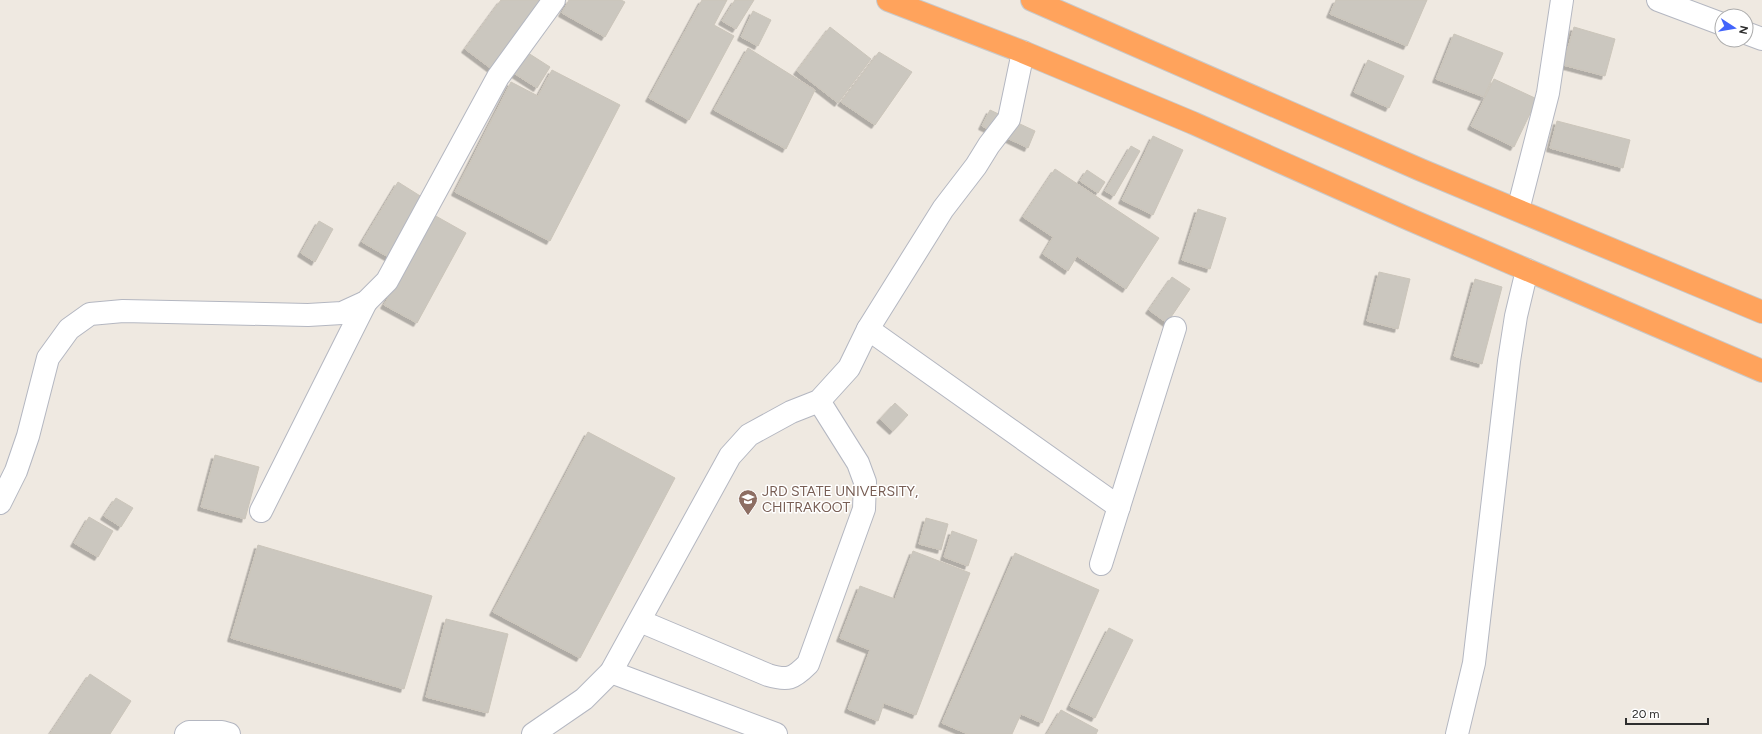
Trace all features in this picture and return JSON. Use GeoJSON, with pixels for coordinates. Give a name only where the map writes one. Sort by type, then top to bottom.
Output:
{"type":"FeatureCollection","features":[{"type":"Feature","properties":{"kind":"highway"},"geometry":{"type":"LineString","coordinates":[[888,0],[1023,52],[1193,123],[1527,270],[1762,371]]}},
{"type":"Feature","properties":{"kind":"highway"},"geometry":{"type":"LineString","coordinates":[[1032,0],[1421,170],[1762,312]]}},
{"type":"Feature","properties":{"kind":"street"},"geometry":{"type":"LineString","coordinates":[[261,510],[366,302],[387,281],[498,76],[554,0]]}},
{"type":"Feature","properties":{"kind":"street"},"geometry":{"type":"LineString","coordinates":[[1518,210],[1548,93],[1562,0]]}},
{"type":"Feature","properties":{"kind":"street"},"geometry":{"type":"LineString","coordinates":[[1658,0],[1714,21]]}},
{"type":"Feature","properties":{"kind":"street"},"geometry":{"type":"LineString","coordinates":[[533,734],[584,699],[611,672],[640,622],[730,456],[749,435],[791,412],[819,402],[849,368],[868,329],[943,209],[976,166],[1009,118],[1023,52]]}},
{"type":"Feature","properties":{"kind":"street"},"geometry":{"type":"LineString","coordinates":[[1457,734],[1474,663],[1509,361],[1516,316],[1527,270]]}},
{"type":"Feature","properties":{"kind":"street"},"geometry":{"type":"LineString","coordinates":[[0,503],[16,471],[28,436],[48,358],[69,329],[90,314],[123,311],[308,315],[342,313],[366,302]]}},
{"type":"Feature","properties":{"kind":"street"},"geometry":{"type":"LineString","coordinates":[[1101,564],[1175,328]]}},
{"type":"Feature","properties":{"kind":"street"},"geometry":{"type":"LineString","coordinates":[[868,329],[1119,507]]}},
{"type":"Feature","properties":{"kind":"street"},"geometry":{"type":"LineString","coordinates":[[640,622],[768,675],[782,679],[797,676],[808,664],[864,509],[865,482],[858,463],[819,402]]}},
{"type":"Feature","properties":{"kind":"street"},"geometry":{"type":"LineString","coordinates":[[611,672],[776,734]]}},
{"type":"Feature","properties":{"kind":"street"},"geometry":{"type":"LineString","coordinates":[[186,734],[189,732],[215,732],[229,734]]}},
{"type":"Feature","properties":{"kind":"building"},"geometry":{"type":"Polygon","coordinates":[[[501,0],[543,0],[493,70],[465,49],[501,0]]]}},
{"type":"Feature","properties":{"kind":"building"},"geometry":{"type":"Polygon","coordinates":[[[569,0],[621,0],[625,2],[605,37],[562,13],[569,0]]]}},
{"type":"Feature","properties":{"kind":"building"},"geometry":{"type":"Polygon","coordinates":[[[702,0],[727,0],[714,25],[734,36],[689,120],[649,98],[702,0]]]}},
{"type":"Feature","properties":{"kind":"building"},"geometry":{"type":"Polygon","coordinates":[[[735,0],[754,0],[736,29],[722,21],[735,0]]]}},
{"type":"Feature","properties":{"kind":"building"},"geometry":{"type":"Polygon","coordinates":[[[1336,0],[1427,0],[1407,46],[1330,14],[1336,0]]]}},
{"type":"Feature","properties":{"kind":"building"},"geometry":{"type":"Polygon","coordinates":[[[753,11],[771,20],[758,46],[741,37],[753,11]]]}},
{"type":"Feature","properties":{"kind":"building"},"geometry":{"type":"Polygon","coordinates":[[[830,27],[871,59],[838,103],[797,71],[830,27]]]}},
{"type":"Feature","properties":{"kind":"building"},"geometry":{"type":"Polygon","coordinates":[[[1574,27],[1615,39],[1605,76],[1563,65],[1574,27]]]}},
{"type":"Feature","properties":{"kind":"building"},"geometry":{"type":"Polygon","coordinates":[[[1454,34],[1503,53],[1484,97],[1436,79],[1454,34]]]}},
{"type":"Feature","properties":{"kind":"building"},"geometry":{"type":"Polygon","coordinates":[[[748,48],[815,90],[786,149],[714,110],[748,48]]]}},
{"type":"Feature","properties":{"kind":"building"},"geometry":{"type":"Polygon","coordinates":[[[525,51],[550,67],[537,88],[512,72],[525,51]]]}},
{"type":"Feature","properties":{"kind":"building"},"geometry":{"type":"Polygon","coordinates":[[[879,52],[912,72],[875,125],[841,102],[879,52]]]}},
{"type":"Feature","properties":{"kind":"building"},"geometry":{"type":"Polygon","coordinates":[[[1368,60],[1404,76],[1389,108],[1354,92],[1368,60]]]}},
{"type":"Feature","properties":{"kind":"building"},"geometry":{"type":"Polygon","coordinates":[[[552,70],[620,105],[550,241],[455,192],[511,82],[538,96],[552,70]]]}},
{"type":"Feature","properties":{"kind":"building"},"geometry":{"type":"Polygon","coordinates":[[[1494,79],[1537,99],[1514,147],[1471,126],[1494,79]]]}},
{"type":"Feature","properties":{"kind":"building"},"geometry":{"type":"Polygon","coordinates":[[[990,110],[1035,131],[1028,148],[982,126],[990,110]]]}},
{"type":"Feature","properties":{"kind":"building"},"geometry":{"type":"Polygon","coordinates":[[[1557,121],[1630,140],[1623,168],[1550,148],[1557,121]]]}},
{"type":"Feature","properties":{"kind":"building"},"geometry":{"type":"Polygon","coordinates":[[[1153,136],[1183,150],[1153,215],[1122,200],[1153,136]]]}},
{"type":"Feature","properties":{"kind":"building"},"geometry":{"type":"Polygon","coordinates":[[[1131,146],[1140,151],[1114,196],[1105,191],[1131,146]]]}},
{"type":"Feature","properties":{"kind":"building"},"geometry":{"type":"Polygon","coordinates":[[[1055,169],[1159,238],[1126,289],[1077,256],[1068,271],[1043,254],[1053,237],[1023,217],[1055,169]]]}},
{"type":"Feature","properties":{"kind":"building"},"geometry":{"type":"Polygon","coordinates":[[[1087,170],[1105,182],[1098,193],[1080,181],[1087,170]]]}},
{"type":"Feature","properties":{"kind":"building"},"geometry":{"type":"Polygon","coordinates":[[[398,182],[425,199],[390,258],[362,242],[398,182]]]}},
{"type":"Feature","properties":{"kind":"building"},"geometry":{"type":"Polygon","coordinates":[[[1198,209],[1226,218],[1210,269],[1182,260],[1198,209]]]}},
{"type":"Feature","properties":{"kind":"building"},"geometry":{"type":"Polygon","coordinates":[[[434,215],[466,233],[417,323],[384,305],[434,215]]]}},
{"type":"Feature","properties":{"kind":"building"},"geometry":{"type":"Polygon","coordinates":[[[319,221],[333,229],[315,262],[301,253],[319,221]]]}},
{"type":"Feature","properties":{"kind":"building"},"geometry":{"type":"Polygon","coordinates":[[[1379,272],[1410,279],[1398,329],[1367,321],[1379,272]]]}},
{"type":"Feature","properties":{"kind":"building"},"geometry":{"type":"Polygon","coordinates":[[[1172,277],[1190,289],[1167,323],[1149,310],[1172,277]]]}},
{"type":"Feature","properties":{"kind":"building"},"geometry":{"type":"Polygon","coordinates":[[[1475,279],[1502,287],[1482,364],[1454,356],[1475,279]]]}},
{"type":"Feature","properties":{"kind":"building"},"geometry":{"type":"Polygon","coordinates":[[[895,403],[908,415],[893,431],[880,419],[895,403]]]}},
{"type":"Feature","properties":{"kind":"building"},"geometry":{"type":"Polygon","coordinates":[[[588,432],[675,478],[580,658],[493,612],[588,432]]]}},
{"type":"Feature","properties":{"kind":"building"},"geometry":{"type":"Polygon","coordinates":[[[215,455],[259,467],[245,519],[201,507],[215,455]]]}},
{"type":"Feature","properties":{"kind":"building"},"geometry":{"type":"Polygon","coordinates":[[[116,498],[133,508],[121,527],[104,516],[116,498]]]}},
{"type":"Feature","properties":{"kind":"building"},"geometry":{"type":"Polygon","coordinates":[[[89,517],[113,531],[98,557],[74,543],[89,517]]]}},
{"type":"Feature","properties":{"kind":"building"},"geometry":{"type":"Polygon","coordinates":[[[926,518],[948,524],[941,550],[919,544],[926,518]]]}},
{"type":"Feature","properties":{"kind":"building"},"geometry":{"type":"Polygon","coordinates":[[[952,531],[977,540],[968,566],[944,557],[952,531]]]}},
{"type":"Feature","properties":{"kind":"building"},"geometry":{"type":"Polygon","coordinates":[[[258,545],[432,596],[404,689],[231,638],[258,545]]]}},
{"type":"Feature","properties":{"kind":"building"},"geometry":{"type":"Polygon","coordinates":[[[913,551],[970,573],[916,715],[884,703],[878,721],[848,709],[870,650],[840,638],[860,586],[895,599],[913,551]]]}},
{"type":"Feature","properties":{"kind":"building"},"geometry":{"type":"Polygon","coordinates":[[[1015,553],[1099,590],[1042,723],[1021,714],[1012,734],[968,734],[942,723],[1015,553]]]}},
{"type":"Feature","properties":{"kind":"building"},"geometry":{"type":"Polygon","coordinates":[[[446,619],[508,634],[488,713],[426,697],[446,619]]]}},
{"type":"Feature","properties":{"kind":"building"},"geometry":{"type":"Polygon","coordinates":[[[1109,628],[1133,640],[1095,718],[1070,706],[1109,628]]]}},
{"type":"Feature","properties":{"kind":"building"},"geometry":{"type":"Polygon","coordinates":[[[90,674],[131,701],[110,734],[50,734],[90,674]]]}},
{"type":"Feature","properties":{"kind":"building"},"geometry":{"type":"Polygon","coordinates":[[[1061,710],[1098,730],[1096,734],[1047,734],[1061,710]]]}},
{"type":"Feature","properties":{"kind":"place","name":"JRD STATE UNIVERSITY, CHITRAKOOT"},"geometry":{"type":"Point","coordinates":[748,516]}}]}
